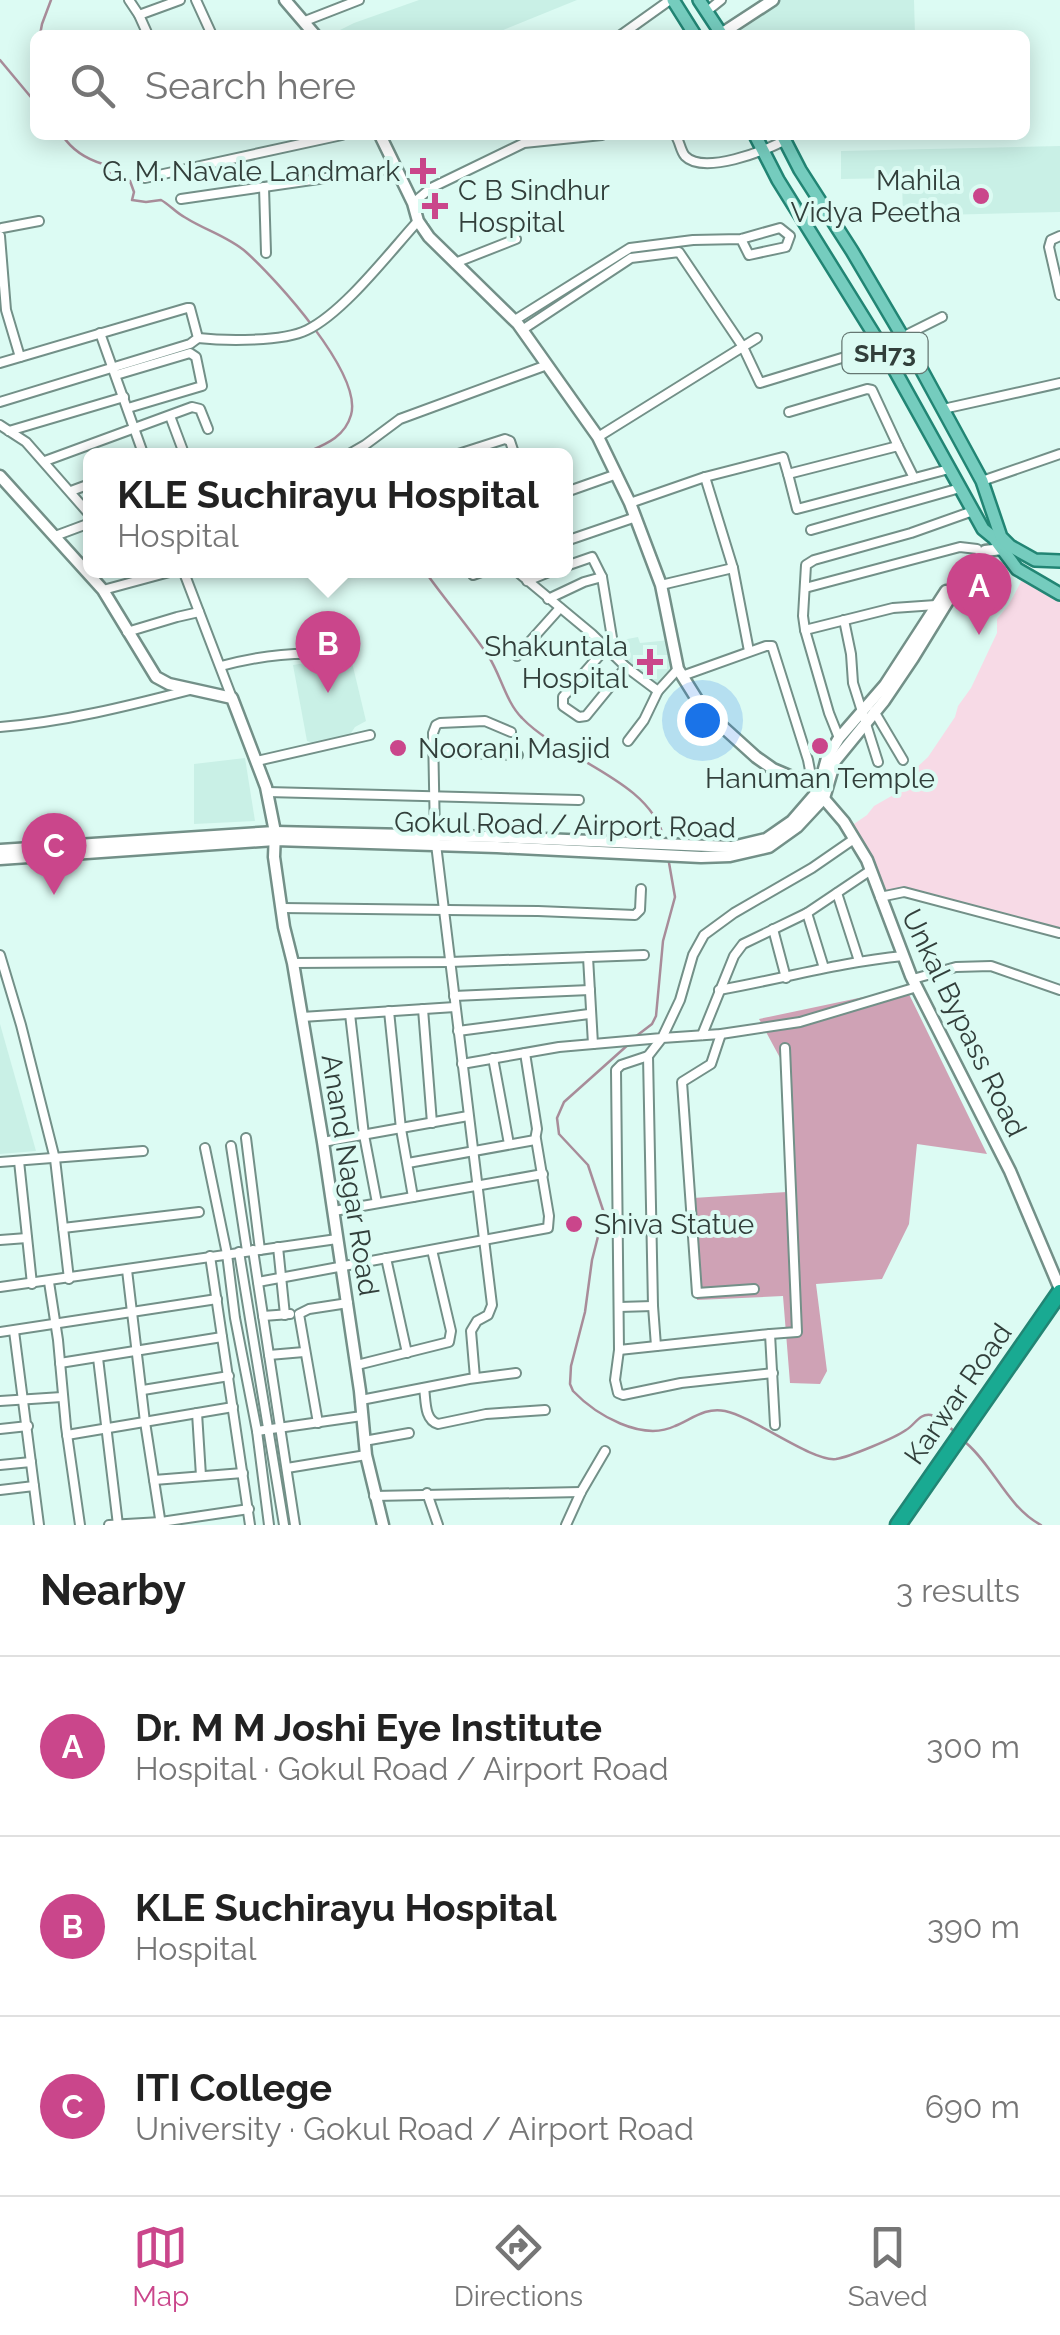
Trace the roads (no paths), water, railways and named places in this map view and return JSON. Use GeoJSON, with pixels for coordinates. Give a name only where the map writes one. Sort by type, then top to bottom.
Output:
{"type":"FeatureCollection","features":[{"type":"Feature","properties":{"kind":"highway","name":"Karwar Road"},"geometry":{"type":"LineString","coordinates":[[898,1525],[1060,1291]]}},
{"type":"Feature","properties":{"kind":"main road"},"geometry":{"type":"LineString","coordinates":[[285,0],[311,30]]}},
{"type":"Feature","properties":{"kind":"main road"},"geometry":{"type":"LineString","coordinates":[[671,0],[692,30]]}},
{"type":"Feature","properties":{"kind":"main road"},"geometry":{"type":"LineString","coordinates":[[699,0],[718,30]]}},
{"type":"Feature","properties":{"kind":"main road"},"geometry":{"type":"LineString","coordinates":[[727,30],[773,0]]}},
{"type":"Feature","properties":{"kind":"main road"},"geometry":{"type":"LineString","coordinates":[[382,140],[418,222],[454,263],[519,325],[598,438],[630,503],[661,585],[680,672],[710,717],[773,769],[818,792]]}},
{"type":"Feature","properties":{"kind":"main road","name":"SH73"},"geometry":{"type":"LineString","coordinates":[[758,140],[786,194],[881,346],[973,511],[1017,569],[1060,594]]}},
{"type":"Feature","properties":{"kind":"main road","name":"SH73"},"geometry":{"type":"LineString","coordinates":[[784,140],[852,251],[982,481],[995,538]]}},
{"type":"Feature","properties":{"kind":"main road"},"geometry":{"type":"LineString","coordinates":[[0,476],[83,568]]}},
{"type":"Feature","properties":{"kind":"main road","name":"Gokul Road / Airport Road"},"geometry":{"type":"LineString","coordinates":[[0,850],[275,836],[732,851],[766,839],[792,821],[818,792],[835,761],[913,658],[985,537],[995,538]]}},
{"type":"Feature","properties":{"kind":"main road"},"geometry":{"type":"LineString","coordinates":[[975,554],[986,552],[995,538],[1026,556],[1057,562]]}},
{"type":"Feature","properties":{"kind":"main road","name":"Gokul Road / Airport Road"},"geometry":{"type":"LineString","coordinates":[[818,792],[827,758],[839,738],[868,715],[936,605],[975,554]]}},
{"type":"Feature","properties":{"kind":"main road"},"geometry":{"type":"LineString","coordinates":[[1039,584],[1046,566],[1057,562]]}},
{"type":"Feature","properties":{"kind":"main road"},"geometry":{"type":"LineString","coordinates":[[92,578],[156,677],[169,684],[232,698]]}},
{"type":"Feature","properties":{"kind":"main road","name":"Anand Nagar Road"},"geometry":{"type":"LineString","coordinates":[[232,698],[267,792],[288,948],[348,1303],[366,1455],[383,1525]]}},
{"type":"Feature","properties":{"kind":"main road","name":"Unkal Bypass Road"},"geometry":{"type":"LineString","coordinates":[[818,792],[854,839],[870,870],[915,983],[1010,1171],[1060,1291]]}},
{"type":"Feature","properties":{"kind":"main road","name":"Gokul Road / Airport Road"},"geometry":{"type":"LineString","coordinates":[[0,859],[275,836]]}},
{"type":"Feature","properties":{"kind":"street"},"geometry":{"type":"LineString","coordinates":[[128,0],[146,30]]}},
{"type":"Feature","properties":{"kind":"street"},"geometry":{"type":"LineString","coordinates":[[139,15],[180,0]]}},
{"type":"Feature","properties":{"kind":"street"},"geometry":{"type":"LineString","coordinates":[[196,0],[210,30]]}},
{"type":"Feature","properties":{"kind":"street"},"geometry":{"type":"LineString","coordinates":[[304,20],[336,4],[360,0]]}},
{"type":"Feature","properties":{"kind":"street"},"geometry":{"type":"LineString","coordinates":[[628,30],[671,0]]}},
{"type":"Feature","properties":{"kind":"street"},"geometry":{"type":"LineString","coordinates":[[706,12],[720,0]]}},
{"type":"Feature","properties":{"kind":"street"},"geometry":{"type":"LineString","coordinates":[[145,178],[319,140]]}},
{"type":"Feature","properties":{"kind":"street"},"geometry":{"type":"LineString","coordinates":[[412,202],[431,188],[524,143],[553,140]]}},
{"type":"Feature","properties":{"kind":"street"},"geometry":{"type":"LineString","coordinates":[[680,140],[682,152],[690,160],[722,162],[764,151],[780,140]]}},
{"type":"Feature","properties":{"kind":"street"},"geometry":{"type":"LineString","coordinates":[[181,199],[395,168]]}},
{"type":"Feature","properties":{"kind":"street"},"geometry":{"type":"LineString","coordinates":[[264,187],[266,253]]}},
{"type":"Feature","properties":{"kind":"street"},"geometry":{"type":"LineString","coordinates":[[0,218],[6,310],[20,356]]}},
{"type":"Feature","properties":{"kind":"street"},"geometry":{"type":"LineString","coordinates":[[1,231],[40,221]]}},
{"type":"Feature","properties":{"kind":"street"},"geometry":{"type":"LineString","coordinates":[[115,372],[198,338],[243,341],[308,330],[330,314],[418,222]]}},
{"type":"Feature","properties":{"kind":"street"},"geometry":{"type":"LineString","coordinates":[[519,325],[630,248],[741,239],[780,228],[790,236],[786,247],[749,255],[741,239]]}},
{"type":"Feature","properties":{"kind":"street"},"geometry":{"type":"LineString","coordinates":[[1060,236],[1051,240],[1049,247],[1060,296]]}},
{"type":"Feature","properties":{"kind":"street"},"geometry":{"type":"LineString","coordinates":[[454,263],[516,239]]}},
{"type":"Feature","properties":{"kind":"street"},"geometry":{"type":"LineString","coordinates":[[519,325],[631,258],[679,252],[742,346],[760,383],[881,346]]}},
{"type":"Feature","properties":{"kind":"street"},"geometry":{"type":"LineString","coordinates":[[0,362],[187,308],[193,314],[198,338]]}},
{"type":"Feature","properties":{"kind":"street"},"geometry":{"type":"LineString","coordinates":[[902,338],[942,317]]}},
{"type":"Feature","properties":{"kind":"street"},"geometry":{"type":"LineString","coordinates":[[100,333],[141,448]]}},
{"type":"Feature","properties":{"kind":"street"},"geometry":{"type":"LineString","coordinates":[[598,438],[757,338]]}},
{"type":"Feature","properties":{"kind":"street"},"geometry":{"type":"LineString","coordinates":[[0,402],[190,353],[196,357],[202,386],[128,408]]}},
{"type":"Feature","properties":{"kind":"street"},"geometry":{"type":"LineString","coordinates":[[360,448],[400,418],[548,365]]}},
{"type":"Feature","properties":{"kind":"street"},"geometry":{"type":"LineString","coordinates":[[943,409],[1060,382]]}},
{"type":"Feature","properties":{"kind":"street"},"geometry":{"type":"LineString","coordinates":[[789,412],[872,390],[914,478]]}},
{"type":"Feature","properties":{"kind":"street"},"geometry":{"type":"LineString","coordinates":[[9,430],[124,398]]}},
{"type":"Feature","properties":{"kind":"street"},"geometry":{"type":"LineString","coordinates":[[45,462],[197,407],[203,412],[208,429]]}},
{"type":"Feature","properties":{"kind":"street"},"geometry":{"type":"LineString","coordinates":[[170,416],[182,448]]}},
{"type":"Feature","properties":{"kind":"street"},"geometry":{"type":"LineString","coordinates":[[0,425],[26,442],[83,508]]}},
{"type":"Feature","properties":{"kind":"street"},"geometry":{"type":"LineString","coordinates":[[476,448],[505,438],[512,448]]}},
{"type":"Feature","properties":{"kind":"street"},"geometry":{"type":"LineString","coordinates":[[788,474],[898,446]]}},
{"type":"Feature","properties":{"kind":"street"},"geometry":{"type":"LineString","coordinates":[[982,481],[1060,454]]}},
{"type":"Feature","properties":{"kind":"street"},"geometry":{"type":"LineString","coordinates":[[630,503],[705,477],[783,457],[797,509],[949,469]]}},
{"type":"Feature","properties":{"kind":"street"},"geometry":{"type":"LineString","coordinates":[[573,490],[617,474]]}},
{"type":"Feature","properties":{"kind":"street"},"geometry":{"type":"LineString","coordinates":[[705,477],[733,568],[749,652]]}},
{"type":"Feature","properties":{"kind":"street"},"geometry":{"type":"LineString","coordinates":[[71,490],[83,486]]}},
{"type":"Feature","properties":{"kind":"street"},"geometry":{"type":"LineString","coordinates":[[811,530],[960,488]]}},
{"type":"Feature","properties":{"kind":"street"},"geometry":{"type":"LineString","coordinates":[[839,738],[805,630],[805,569],[809,562],[973,511]]}},
{"type":"Feature","properties":{"kind":"street"},"geometry":{"type":"LineString","coordinates":[[573,539],[636,517]]}},
{"type":"Feature","properties":{"kind":"street"},"geometry":{"type":"LineString","coordinates":[[55,536],[83,522]]}},
{"type":"Feature","properties":{"kind":"street"},"geometry":{"type":"LineString","coordinates":[[806,588],[960,547],[975,554]]}},
{"type":"Feature","properties":{"kind":"street"},"geometry":{"type":"LineString","coordinates":[[573,564],[592,557],[602,577],[615,656]]}},
{"type":"Feature","properties":{"kind":"street"},"geometry":{"type":"LineString","coordinates":[[661,585],[733,568]]}},
{"type":"Feature","properties":{"kind":"street"},"geometry":{"type":"LineString","coordinates":[[548,599],[602,577]]}},
{"type":"Feature","properties":{"kind":"street"},"geometry":{"type":"LineString","coordinates":[[103,590],[149,578]]}},
{"type":"Feature","properties":{"kind":"street"},"geometry":{"type":"LineString","coordinates":[[184,578],[232,698]]}},
{"type":"Feature","properties":{"kind":"street"},"geometry":{"type":"LineString","coordinates":[[524,578],[658,692]]}},
{"type":"Feature","properties":{"kind":"street"},"geometry":{"type":"LineString","coordinates":[[527,581],[534,578]]}},
{"type":"Feature","properties":{"kind":"street"},"geometry":{"type":"LineString","coordinates":[[805,630],[893,608],[936,605]]}},
{"type":"Feature","properties":{"kind":"street"},"geometry":{"type":"LineString","coordinates":[[517,656],[560,608]]}},
{"type":"Feature","properties":{"kind":"street"},"geometry":{"type":"LineString","coordinates":[[127,632],[200,612]]}},
{"type":"Feature","properties":{"kind":"street"},"geometry":{"type":"LineString","coordinates":[[844,620],[852,683],[868,715],[903,760]]}},
{"type":"Feature","properties":{"kind":"street"},"geometry":{"type":"LineString","coordinates":[[628,741],[664,682],[680,672],[770,645],[818,792]]}},
{"type":"Feature","properties":{"kind":"street"},"geometry":{"type":"LineString","coordinates":[[606,648],[562,697],[563,706],[578,716],[586,716],[626,667]]}},
{"type":"Feature","properties":{"kind":"street"},"geometry":{"type":"LineString","coordinates":[[221,666],[307,652],[334,655]]}},
{"type":"Feature","properties":{"kind":"street"},"geometry":{"type":"LineString","coordinates":[[0,726],[47,721],[194,690]]}},
{"type":"Feature","properties":{"kind":"street"},"geometry":{"type":"LineString","coordinates":[[868,715],[878,762]]}},
{"type":"Feature","properties":{"kind":"street"},"geometry":{"type":"LineString","coordinates":[[474,1378],[470,1331],[492,1306],[436,841],[434,728],[440,722],[485,722],[511,732]]}},
{"type":"Feature","properties":{"kind":"street"},"geometry":{"type":"LineString","coordinates":[[258,761],[370,735]]}},
{"type":"Feature","properties":{"kind":"street"},"geometry":{"type":"LineString","coordinates":[[433,752],[518,756]]}},
{"type":"Feature","properties":{"kind":"street"},"geometry":{"type":"LineString","coordinates":[[267,792],[579,800]]}},
{"type":"Feature","properties":{"kind":"street"},"geometry":{"type":"LineString","coordinates":[[774,1373],[618,1392],[616,1070],[648,1056],[662,1038],[704,934],[854,839]]}},
{"type":"Feature","properties":{"kind":"street"},"geometry":{"type":"LineString","coordinates":[[702,1035],[738,949],[807,913],[870,870]]}},
{"type":"Feature","properties":{"kind":"street"},"geometry":{"type":"LineString","coordinates":[[282,908],[635,915],[640,910],[641,889]]}},
{"type":"Feature","properties":{"kind":"street"},"geometry":{"type":"LineString","coordinates":[[880,896],[904,892],[1058,933]]}},
{"type":"Feature","properties":{"kind":"street"},"geometry":{"type":"LineString","coordinates":[[837,894],[859,961]]}},
{"type":"Feature","properties":{"kind":"street"},"geometry":{"type":"LineString","coordinates":[[807,913],[824,968]]}},
{"type":"Feature","properties":{"kind":"street"},"geometry":{"type":"LineString","coordinates":[[772,929],[786,978]]}},
{"type":"Feature","properties":{"kind":"street"},"geometry":{"type":"LineString","coordinates":[[0,954],[22,1024],[55,1159],[69,1278]]}},
{"type":"Feature","properties":{"kind":"street"},"geometry":{"type":"LineString","coordinates":[[293,963],[644,955]]}},
{"type":"Feature","properties":{"kind":"street"},"geometry":{"type":"LineString","coordinates":[[719,990],[859,961],[904,956]]}},
{"type":"Feature","properties":{"kind":"street"},"geometry":{"type":"LineString","coordinates":[[588,957],[592,1044]]}},
{"type":"Feature","properties":{"kind":"street"},"geometry":{"type":"LineString","coordinates":[[462,1064],[559,1047],[721,1034],[800,1022],[956,967],[991,966],[1060,990]]}},
{"type":"Feature","properties":{"kind":"street"},"geometry":{"type":"LineString","coordinates":[[454,996],[590,990]]}},
{"type":"Feature","properties":{"kind":"street"},"geometry":{"type":"LineString","coordinates":[[302,1017],[455,1007]]}},
{"type":"Feature","properties":{"kind":"street"},"geometry":{"type":"LineString","coordinates":[[423,1009],[432,1123]]}},
{"type":"Feature","properties":{"kind":"street"},"geometry":{"type":"LineString","coordinates":[[389,1011],[413,1196]]}},
{"type":"Feature","properties":{"kind":"street"},"geometry":{"type":"LineString","coordinates":[[350,1014],[364,1135],[377,1203]]}},
{"type":"Feature","properties":{"kind":"street"},"geometry":{"type":"LineString","coordinates":[[458,1031],[590,1014]]}},
{"type":"Feature","properties":{"kind":"street"},"geometry":{"type":"LineString","coordinates":[[721,1034],[711,1064],[682,1082],[697,1292],[754,1289]]}},
{"type":"Feature","properties":{"kind":"street"},"geometry":{"type":"LineString","coordinates":[[618,1350],[797,1332],[784,1048]]}},
{"type":"Feature","properties":{"kind":"street"},"geometry":{"type":"LineString","coordinates":[[258,1282],[548,1228],[526,1054]]}},
{"type":"Feature","properties":{"kind":"street"},"geometry":{"type":"LineString","coordinates":[[648,1056],[656,1346]]}},
{"type":"Feature","properties":{"kind":"street"},"geometry":{"type":"LineString","coordinates":[[493,1058],[508,1144]]}},
{"type":"Feature","properties":{"kind":"street"},"geometry":{"type":"LineString","coordinates":[[323,1142],[468,1116]]}},
{"type":"Feature","properties":{"kind":"street"},"geometry":{"type":"LineString","coordinates":[[246,1138],[250,1251],[295,1525]]}},
{"type":"Feature","properties":{"kind":"street"},"geometry":{"type":"LineString","coordinates":[[408,1163],[536,1139]]}},
{"type":"Feature","properties":{"kind":"street"},"geometry":{"type":"LineString","coordinates":[[231,1146],[250,1251],[284,1525]]}},
{"type":"Feature","properties":{"kind":"street"},"geometry":{"type":"LineString","coordinates":[[205,1148],[227,1254],[269,1525]]}},
{"type":"Feature","properties":{"kind":"street"},"geometry":{"type":"LineString","coordinates":[[0,1162],[142,1152]]}},
{"type":"Feature","properties":{"kind":"street"},"geometry":{"type":"LineString","coordinates":[[18,1161],[32,1284]]}},
{"type":"Feature","properties":{"kind":"street"},"geometry":{"type":"LineString","coordinates":[[334,1211],[543,1174]]}},
{"type":"Feature","properties":{"kind":"street"},"geometry":{"type":"LineString","coordinates":[[64,1228],[199,1212]]}},
{"type":"Feature","properties":{"kind":"street"},"geometry":{"type":"LineString","coordinates":[[0,1240],[26,1238]]}},
{"type":"Feature","properties":{"kind":"street"},"geometry":{"type":"LineString","coordinates":[[0,1287],[337,1239]]}},
{"type":"Feature","properties":{"kind":"street"},"geometry":{"type":"LineString","coordinates":[[278,1247],[285,1314]]}},
{"type":"Feature","properties":{"kind":"street"},"geometry":{"type":"LineString","coordinates":[[357,1366],[446,1344],[452,1337],[432,1250]]}},
{"type":"Feature","properties":{"kind":"street"},"geometry":{"type":"LineString","coordinates":[[210,1256],[250,1525]]}},
{"type":"Feature","properties":{"kind":"street"},"geometry":{"type":"LineString","coordinates":[[386,1258],[408,1354]]}},
{"type":"Feature","properties":{"kind":"street"},"geometry":{"type":"LineString","coordinates":[[128,1270],[161,1524]]}},
{"type":"Feature","properties":{"kind":"street"},"geometry":{"type":"LineString","coordinates":[[49,1282],[80,1525]]}},
{"type":"Feature","properties":{"kind":"street"},"geometry":{"type":"LineString","coordinates":[[0,1332],[217,1299]]}},
{"type":"Feature","properties":{"kind":"street"},"geometry":{"type":"LineString","coordinates":[[263,1316],[299,1314],[348,1303]]}},
{"type":"Feature","properties":{"kind":"street"},"geometry":{"type":"LineString","coordinates":[[619,1307],[653,1306]]}},
{"type":"Feature","properties":{"kind":"street"},"geometry":{"type":"LineString","coordinates":[[299,1314],[318,1423]]}},
{"type":"Feature","properties":{"kind":"street"},"geometry":{"type":"LineString","coordinates":[[14,1331],[38,1525]]}},
{"type":"Feature","properties":{"kind":"street"},"geometry":{"type":"LineString","coordinates":[[770,1334],[775,1425]]}},
{"type":"Feature","properties":{"kind":"street"},"geometry":{"type":"LineString","coordinates":[[60,1363],[222,1337]]}},
{"type":"Feature","properties":{"kind":"street"},"geometry":{"type":"LineString","coordinates":[[269,1355],[304,1352]]}},
{"type":"Feature","properties":{"kind":"street"},"geometry":{"type":"LineString","coordinates":[[98,1358],[118,1525]]}},
{"type":"Feature","properties":{"kind":"street"},"geometry":{"type":"LineString","coordinates":[[361,1400],[516,1373]]}},
{"type":"Feature","properties":{"kind":"street"},"geometry":{"type":"LineString","coordinates":[[143,1390],[229,1376]]}},
{"type":"Feature","properties":{"kind":"street"},"geometry":{"type":"LineString","coordinates":[[424,1388],[428,1418],[438,1424],[486,1414],[546,1410]]}},
{"type":"Feature","properties":{"kind":"street"},"geometry":{"type":"LineString","coordinates":[[0,1401],[62,1397]]}},
{"type":"Feature","properties":{"kind":"street"},"geometry":{"type":"LineString","coordinates":[[67,1435],[233,1407]]}},
{"type":"Feature","properties":{"kind":"street"},"geometry":{"type":"LineString","coordinates":[[197,1413],[201,1476]]}},
{"type":"Feature","properties":{"kind":"street"},"geometry":{"type":"LineString","coordinates":[[257,1431],[362,1416]]}},
{"type":"Feature","properties":{"kind":"street"},"geometry":{"type":"LineString","coordinates":[[0,1429],[28,1426]]}},
{"type":"Feature","properties":{"kind":"street"},"geometry":{"type":"LineString","coordinates":[[364,1441],[410,1432]]}},
{"type":"Feature","properties":{"kind":"street"},"geometry":{"type":"LineString","coordinates":[[566,1525],[605,1451]]}},
{"type":"Feature","properties":{"kind":"street"},"geometry":{"type":"LineString","coordinates":[[287,1468],[366,1455]]}},
{"type":"Feature","properties":{"kind":"street"},"geometry":{"type":"LineString","coordinates":[[0,1465],[31,1462]]}},
{"type":"Feature","properties":{"kind":"street"},"geometry":{"type":"LineString","coordinates":[[154,1480],[244,1473]]}},
{"type":"Feature","properties":{"kind":"street"},"geometry":{"type":"LineString","coordinates":[[0,1490],[34,1486]]}},
{"type":"Feature","properties":{"kind":"street"},"geometry":{"type":"LineString","coordinates":[[374,1496],[581,1492]]}},
{"type":"Feature","properties":{"kind":"street"},"geometry":{"type":"LineString","coordinates":[[427,1493],[438,1525]]}},
{"type":"Feature","properties":{"kind":"street"},"geometry":{"type":"LineString","coordinates":[[109,1525],[161,1524],[248,1509]]}},
{"type":"Feature","properties":{"kind":"waterway"},"geometry":{"type":"LineString","coordinates":[[41,30],[51,0]]}},
{"type":"Feature","properties":{"kind":"waterway"},"geometry":{"type":"LineString","coordinates":[[0,60],[30,96]]}},
{"type":"Feature","properties":{"kind":"waterway"},"geometry":{"type":"LineString","coordinates":[[66,140],[80,153],[103,164],[107,172],[130,181],[132,200],[161,200],[239,247],[314,328],[344,376],[351,397],[348,424],[316,448]]}},
{"type":"Feature","properties":{"kind":"waterway"},"geometry":{"type":"LineString","coordinates":[[430,578],[489,657],[522,718],[642,801],[656,819],[664,839]]}},
{"type":"Feature","properties":{"kind":"waterway"},"geometry":{"type":"LineString","coordinates":[[635,1037],[656,1016],[663,941],[675,897],[668,857]]}},
{"type":"Feature","properties":{"kind":"waterway"},"geometry":{"type":"LineString","coordinates":[[630,1043],[564,1102],[557,1118],[559,1134],[588,1165],[604,1213],[571,1366],[573,1391],[607,1417],[634,1428],[662,1430],[705,1412],[725,1411],[826,1458],[842,1458],[872,1447],[927,1415],[938,1418],[956,1433]]}},
{"type":"Feature","properties":{"kind":"waterway"},"geometry":{"type":"LineString","coordinates":[[965,1442],[1019,1508],[1041,1525]]}},
{"type":"Feature","properties":{"kind":"place","name":"G. M. Navale Landmark"},"geometry":{"type":"Point","coordinates":[423,171]}},
{"type":"Feature","properties":{"kind":"place","name":"Mahila Vidya Peetha"},"geometry":{"type":"Point","coordinates":[981,196]}},
{"type":"Feature","properties":{"kind":"place","name":"C B Sindhur Hospital"},"geometry":{"type":"Point","coordinates":[435,206]}},
{"type":"Feature","properties":{"kind":"place","name":"Dr. M M Joshi Eye Institute"},"geometry":{"type":"Point","coordinates":[979,635]}},
{"type":"Feature","properties":{"kind":"place","name":"Shakuntala Hospital"},"geometry":{"type":"Point","coordinates":[650,662]}},
{"type":"Feature","properties":{"kind":"place","name":"KLE Suchirayu Hospital"},"geometry":{"type":"Point","coordinates":[328,693]}},
{"type":"Feature","properties":{"kind":"place","name":"Hanuman Temple"},"geometry":{"type":"Point","coordinates":[820,746]}},
{"type":"Feature","properties":{"kind":"place","name":"Noorani Masjid"},"geometry":{"type":"Point","coordinates":[398,748]}},
{"type":"Feature","properties":{"kind":"place","name":"ITI College"},"geometry":{"type":"Point","coordinates":[54,895]}},
{"type":"Feature","properties":{"kind":"place","name":"Shiva Statue"},"geometry":{"type":"Point","coordinates":[574,1224]}}]}
